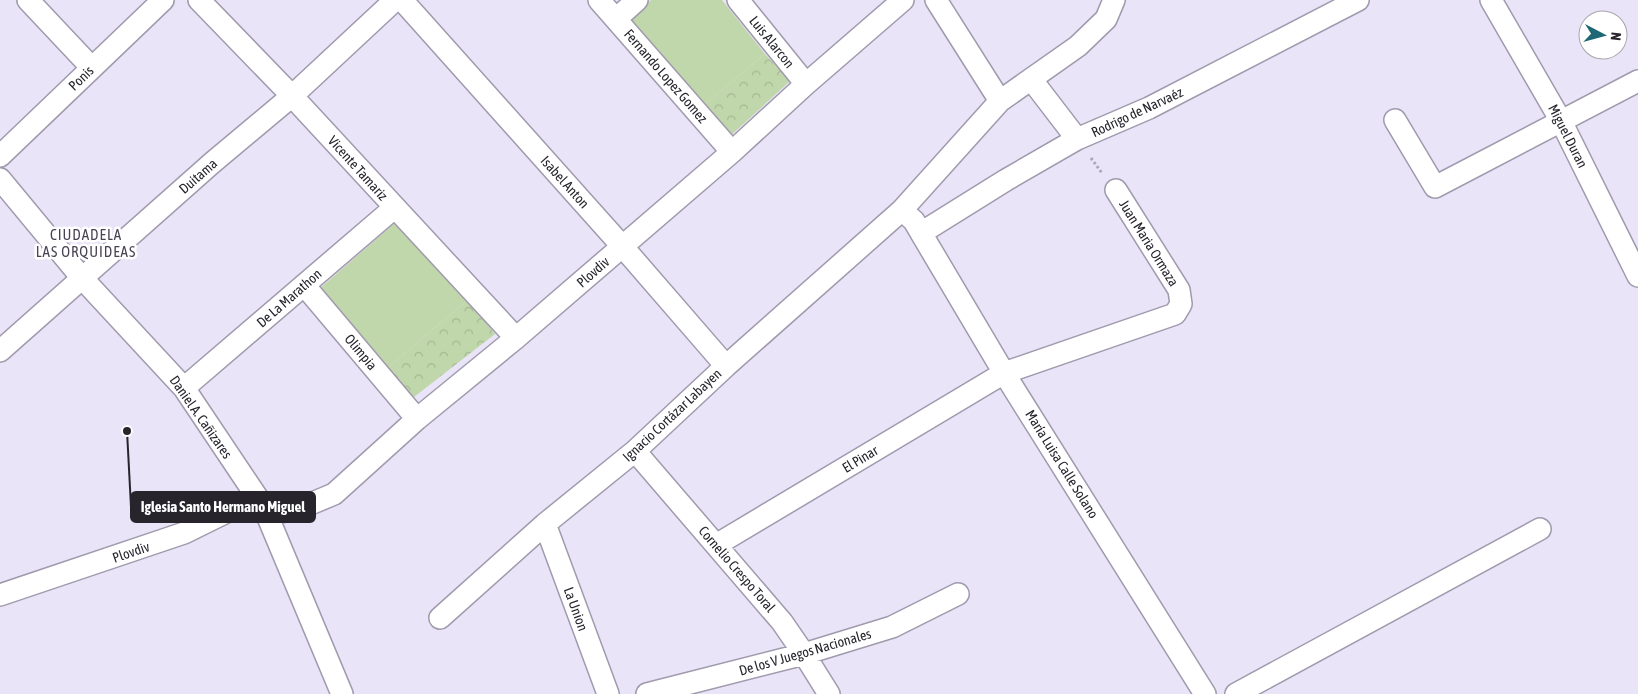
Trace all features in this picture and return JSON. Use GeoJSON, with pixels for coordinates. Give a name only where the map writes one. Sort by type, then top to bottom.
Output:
{"type":"FeatureCollection","features":[{"type":"Feature","properties":{"kind":"street"},"geometry":{"type":"LineString","coordinates":[[28,0],[92,68]]}},
{"type":"Feature","properties":{"kind":"street","name":"Ponis"},"geometry":{"type":"LineString","coordinates":[[0,156],[163,0]]}},
{"type":"Feature","properties":{"kind":"street","name":"Vicente Tamariz"},"geometry":{"type":"LineString","coordinates":[[198,0],[292,96],[516,338]]}},
{"type":"Feature","properties":{"kind":"street","name":"Duitama"},"geometry":{"type":"LineString","coordinates":[[0,351],[212,163],[292,96],[395,0]]}},
{"type":"Feature","properties":{"kind":"street","name":"Isabel Anton"},"geometry":{"type":"LineString","coordinates":[[402,0],[622,246],[726,366]]}},
{"type":"Feature","properties":{"kind":"street","name":"Fernando Lopez Gomez"},"geometry":{"type":"LineString","coordinates":[[599,0],[732,152]]}},
{"type":"Feature","properties":{"kind":"street"},"geometry":{"type":"LineString","coordinates":[[616,19],[637,0]]}},
{"type":"Feature","properties":{"kind":"street","name":"Luis Alarcon"},"geometry":{"type":"LineString","coordinates":[[738,0],[806,84]]}},
{"type":"Feature","properties":{"kind":"street","name":"Plovdiv"},"geometry":{"type":"LineString","coordinates":[[0,595],[262,506],[303,507],[334,494],[417,419],[516,338],[732,152],[806,84],[903,0]]}},
{"type":"Feature","properties":{"kind":"street"},"geometry":{"type":"LineString","coordinates":[[936,0],[1000,101]]}},
{"type":"Feature","properties":{"kind":"street","name":"Rodrigo de Narvaéz"},"geometry":{"type":"LineString","coordinates":[[921,233],[1006,180],[1077,140],[1149,108],[1358,0]]}},
{"type":"Feature","properties":{"kind":"street","name":"Miguel Duran"},"geometry":{"type":"LineString","coordinates":[[1491,0],[1561,120],[1637,271]]}},
{"type":"Feature","properties":{"kind":"street","name":"Ignacio Cortázar Labayen"},"geometry":{"type":"LineString","coordinates":[[440,618],[545,524],[635,451],[726,366],[902,210],[1000,101],[1078,46],[1110,9]]}},
{"type":"Feature","properties":{"kind":"street"},"geometry":{"type":"LineString","coordinates":[[1031,79],[1077,140]]}},
{"type":"Feature","properties":{"kind":"street"},"geometry":{"type":"LineString","coordinates":[[1395,120],[1435,187],[1638,81]]}},
{"type":"Feature","properties":{"kind":"street","name":"Daniel A. Cañizares"},"geometry":{"type":"LineString","coordinates":[[0,179],[82,278],[184,388],[262,506],[342,694]]}},
{"type":"Feature","properties":{"kind":"street","name":"Juan Maria Ormaza"},"geometry":{"type":"LineString","coordinates":[[1004,373],[1174,314],[1180,304],[1179,290],[1116,190]]}},
{"type":"Feature","properties":{"kind":"street","name":"De La Marathon"},"geometry":{"type":"LineString","coordinates":[[184,388],[394,208]]}},
{"type":"Feature","properties":{"kind":"street"},"geometry":{"type":"LineString","coordinates":[[902,210],[914,221],[921,233]]}},
{"type":"Feature","properties":{"kind":"street","name":"María Luisa Calle Solano"},"geometry":{"type":"LineString","coordinates":[[921,233],[1004,373],[1205,694]]}},
{"type":"Feature","properties":{"kind":"street","name":"Olimpia"},"geometry":{"type":"LineString","coordinates":[[304,285],[417,419]]}},
{"type":"Feature","properties":{"kind":"street","name":"El Pinar"},"geometry":{"type":"LineString","coordinates":[[716,545],[1004,373]]}},
{"type":"Feature","properties":{"kind":"street","name":"Cornelio Crespo Toral"},"geometry":{"type":"LineString","coordinates":[[635,451],[782,622],[829,694]]}},
{"type":"Feature","properties":{"kind":"street","name":"La Union"},"geometry":{"type":"LineString","coordinates":[[545,524],[608,694]]}},
{"type":"Feature","properties":{"kind":"street"},"geometry":{"type":"LineString","coordinates":[[1236,694],[1540,529]]}},
{"type":"Feature","properties":{"kind":"street","name":"De los V Juegos Nacionales"},"geometry":{"type":"LineString","coordinates":[[648,694],[804,654],[892,627],[958,594]]}},
{"type":"Feature","properties":{"kind":"path","name":"Juan Maria Ormaza"},"geometry":{"type":"LineString","coordinates":[[1077,140],[1116,190]]}},
{"type":"Feature","properties":{"kind":"green space"},"geometry":{"type":"Polygon","coordinates":[[[651,0],[722,0],[765,54],[703,106],[624,24],[651,0]]]}},
{"type":"Feature","properties":{"kind":"green space"},"geometry":{"type":"Polygon","coordinates":[[[765,54],[790,81],[728,138],[703,106],[765,54]]]}},
{"type":"Feature","properties":{"kind":"green space"},"geometry":{"type":"Polygon","coordinates":[[[396,222],[469,299],[385,370],[318,290],[396,222]]]}},
{"type":"Feature","properties":{"kind":"green space"},"geometry":{"type":"Polygon","coordinates":[[[469,299],[495,334],[414,397],[385,370],[469,299]]]}},
{"type":"Feature","properties":{"kind":"place","name":"Iglesia Santo Hermano Miguel"},"geometry":{"type":"Point","coordinates":[127,431]}},
{"type":"Feature","properties":{"kind":"district","name":"CIUDADELA LAS ORQUIDEAS"},"geometry":{"type":"Point","coordinates":[86,242]}}]}
